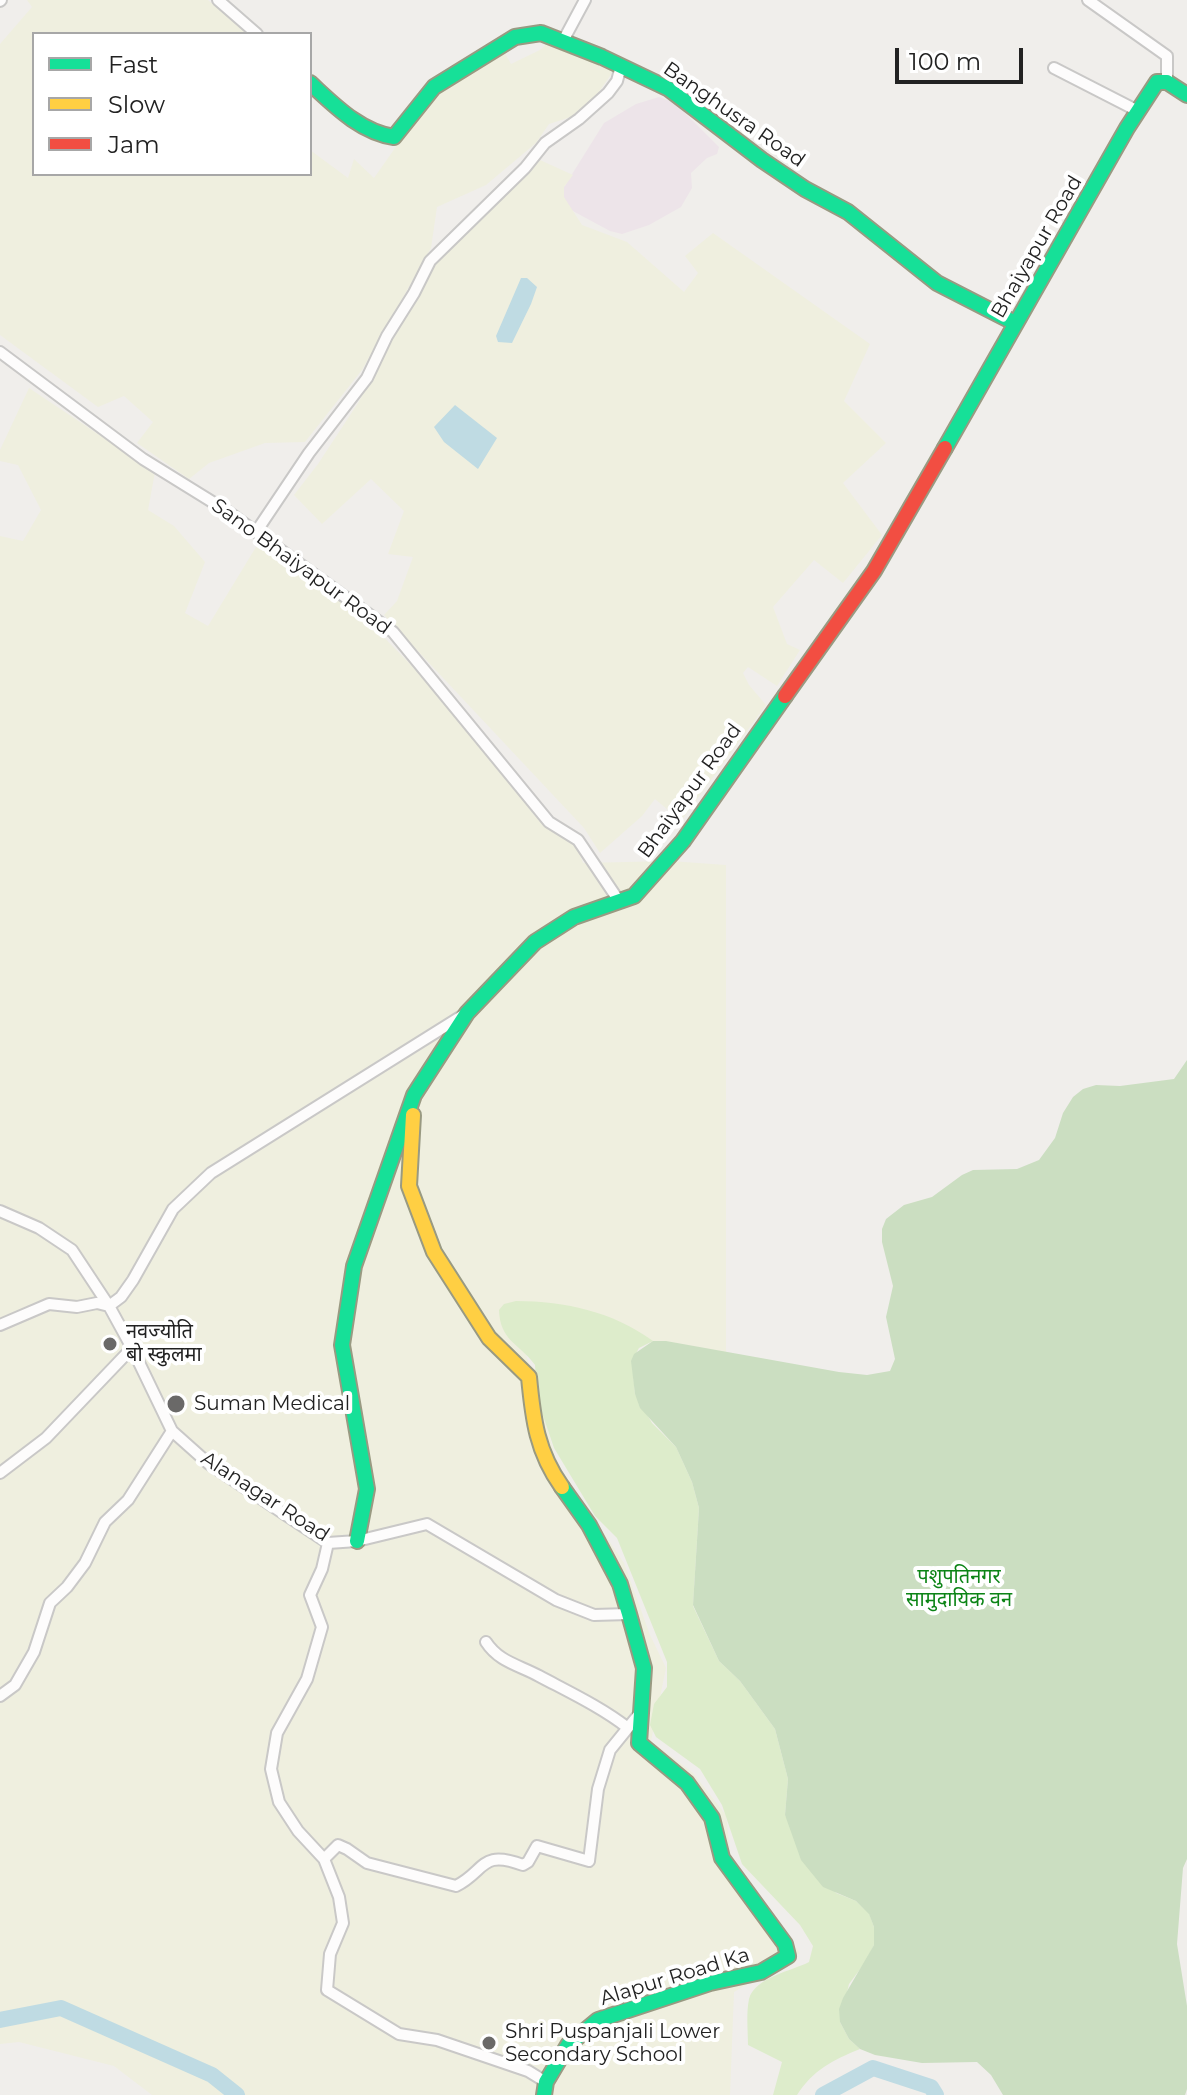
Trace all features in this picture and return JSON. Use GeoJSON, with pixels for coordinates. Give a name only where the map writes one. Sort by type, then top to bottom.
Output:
{"type":"FeatureCollection","features":[{"type":"Feature","properties":{"kind":"street"},"geometry":{"type":"LineString","coordinates":[[218,0],[255,32]]}},
{"type":"Feature","properties":{"kind":"street"},"geometry":{"type":"LineString","coordinates":[[563,41],[585,0]]}},
{"type":"Feature","properties":{"kind":"street"},"geometry":{"type":"LineString","coordinates":[[1088,0],[1167,56],[1167,82],[1187,95]]}},
{"type":"Feature","properties":{"kind":"street","name":"Banghusra Road"},"geometry":{"type":"LineString","coordinates":[[312,85],[370,131],[394,137],[434,87],[515,37],[541,33],[669,89],[762,160],[805,189],[848,212],[937,283],[1015,323]]}},
{"type":"Feature","properties":{"kind":"street"},"geometry":{"type":"LineString","coordinates":[[256,532],[309,453],[367,378],[430,261],[525,168],[545,143],[608,93],[617,81],[621,66]]}},
{"type":"Feature","properties":{"kind":"street"},"geometry":{"type":"LineString","coordinates":[[1054,68],[1138,111]]}},
{"type":"Feature","properties":{"kind":"street","name":"Bhaiyapur Road"},"geometry":{"type":"LineString","coordinates":[[357,1541],[367,1489],[342,1345],[354,1266],[414,1095],[467,1013],[535,942],[574,917],[634,896],[683,841],[874,571],[1138,111],[1157,82],[1167,82]]}},
{"type":"Feature","properties":{"kind":"street","name":"Sano Bhaiyapur Road"},"geometry":{"type":"LineString","coordinates":[[0,352],[143,459],[227,511],[393,632],[549,822],[578,840],[619,901]]}},
{"type":"Feature","properties":{"kind":"street"},"geometry":{"type":"LineString","coordinates":[[0,1325],[49,1304],[77,1307],[97,1303],[109,1306],[121,1297],[133,1280],[173,1209],[211,1173],[467,1013]]}},
{"type":"Feature","properties":{"kind":"street","name":"Alapur Road Ka"},"geometry":{"type":"LineString","coordinates":[[414,1095],[409,1186],[434,1252],[489,1338],[529,1377],[532,1411],[546,1464],[589,1525],[620,1584],[644,1668],[639,1743],[687,1783],[712,1818],[722,1858],[785,1944],[788,1956],[761,1972],[710,1983],[598,2020],[568,2045],[545,2088]]}},
{"type":"Feature","properties":{"kind":"street","name":"Alanagar Road"},"geometry":{"type":"LineString","coordinates":[[0,1211],[39,1228],[72,1250],[109,1306],[172,1431],[209,1464],[328,1543],[357,1541],[427,1524],[556,1600],[594,1615],[629,1614]]}},
{"type":"Feature","properties":{"kind":"street"},"geometry":{"type":"LineString","coordinates":[[0,1473],[46,1438],[132,1348]]}},
{"type":"Feature","properties":{"kind":"street"},"geometry":{"type":"LineString","coordinates":[[0,1696],[15,1685],[34,1652],[50,1603],[85,1563],[105,1522],[128,1500],[172,1431]]}},
{"type":"Feature","properties":{"kind":"street"},"geometry":{"type":"LineString","coordinates":[[328,1543],[322,1569],[310,1595],[322,1627],[307,1679],[277,1733],[271,1769],[279,1802],[298,1831],[324,1859],[339,1897],[343,1923],[330,1954],[327,1990],[399,2034],[437,2040],[528,2071],[545,2088]]}},
{"type":"Feature","properties":{"kind":"street"},"geometry":{"type":"LineString","coordinates":[[486,1642],[500,1658],[537,1674],[628,1728]]}},
{"type":"Feature","properties":{"kind":"street"},"geometry":{"type":"LineString","coordinates":[[324,1859],[338,1845],[367,1863],[456,1886],[480,1865],[504,1858],[523,1865],[537,1846],[589,1861],[598,1789],[610,1750],[640,1713]]}},
{"type":"Feature","properties":{"kind":"shaded area"},"geometry":{"type":"Polygon","coordinates":[[[659,97],[675,103],[719,147],[717,154],[707,158],[691,173],[692,188],[681,207],[649,225],[622,234],[571,210],[564,198],[564,187],[604,123],[636,104],[659,97]]]}},
{"type":"Feature","properties":{"kind":"green space"},"geometry":{"type":"Polygon","coordinates":[[[27,0],[208,0],[246,32],[32,32],[32,176],[312,176],[312,151],[348,178],[354,159],[374,178],[426,104],[453,80],[502,48],[511,64],[540,50],[551,40],[605,64],[612,73],[590,105],[571,117],[549,124],[536,143],[486,185],[437,207],[431,248],[362,370],[305,442],[265,443],[209,463],[189,479],[137,443],[153,422],[124,396],[98,407],[0,335],[0,44],[32,7],[27,0]]]}},
{"type":"Feature","properties":{"kind":"green space"},"geometry":{"type":"Polygon","coordinates":[[[540,160],[573,175],[564,187],[564,197],[582,225],[627,242],[684,292],[698,273],[685,256],[713,233],[870,344],[844,401],[886,443],[843,483],[882,535],[843,583],[814,560],[773,607],[787,644],[800,650],[777,686],[748,667],[743,673],[766,705],[681,821],[655,799],[642,816],[600,853],[584,828],[384,615],[397,601],[413,557],[388,554],[404,511],[371,479],[322,524],[294,495],[358,403],[431,267],[540,160]]]}},
{"type":"Feature","properties":{"kind":"green space"},"geometry":{"type":"Polygon","coordinates":[[[29,388],[155,472],[148,510],[174,526],[205,562],[185,613],[208,626],[256,547],[279,558],[364,617],[412,666],[498,767],[535,816],[575,842],[583,863],[670,861],[726,865],[726,1362],[510,1307],[557,1464],[624,1563],[650,1635],[666,1668],[651,1741],[693,1773],[726,1815],[731,1860],[800,1953],[734,1992],[730,2095],[152,2095],[114,2066],[19,2042],[0,2044],[0,536],[23,541],[41,510],[18,465],[0,461],[0,450],[29,388]]]}},
{"type":"Feature","properties":{"kind":"green space","name":"पशुपतिनगर सामुदायिक वन"},"geometry":{"type":"Polygon","coordinates":[[[1187,1060],[1187,1859],[1183,1868],[1177,1944],[1187,2006],[1187,2089],[1185,2095],[1003,2095],[991,2075],[977,2062],[922,2063],[875,2055],[860,2049],[849,2039],[840,2022],[839,2009],[843,1998],[874,1945],[874,1927],[869,1914],[856,1901],[823,1887],[801,1860],[785,1815],[788,1779],[775,1729],[740,1681],[719,1661],[693,1605],[699,1508],[692,1482],[676,1447],[640,1408],[631,1361],[634,1354],[653,1341],[666,1341],[839,1372],[867,1375],[890,1371],[895,1359],[886,1317],[893,1286],[882,1242],[886,1219],[904,1205],[932,1197],[973,1170],[1017,1169],[1039,1160],[1055,1138],[1063,1113],[1073,1097],[1083,1089],[1096,1085],[1120,1086],[1174,1079],[1187,1060]]]}},
{"type":"Feature","properties":{"kind":"green space"},"geometry":{"type":"Polygon","coordinates":[[[516,1301],[553,1303],[588,1310],[622,1323],[653,1341],[639,1348],[632,1361],[635,1394],[652,1423],[676,1447],[692,1482],[699,1508],[693,1606],[719,1661],[740,1681],[775,1729],[788,1779],[785,1815],[836,1893],[856,1901],[869,1913],[874,1927],[874,1945],[849,1984],[840,2022],[849,2039],[860,2049],[824,2067],[797,2095],[773,2095],[782,2062],[748,2045],[748,2004],[753,1991],[766,1980],[809,1962],[813,1946],[800,1925],[742,1864],[722,1805],[700,1769],[656,1737],[650,1725],[654,1704],[667,1687],[667,1662],[617,1538],[595,1516],[554,1448],[537,1398],[535,1365],[503,1329],[499,1310],[504,1304],[516,1301]]]}},
{"type":"Feature","properties":{"kind":"water"},"geometry":{"type":"Polygon","coordinates":[[[521,278],[527,278],[537,287],[531,304],[512,343],[498,342],[496,336],[521,278]]]}},
{"type":"Feature","properties":{"kind":"water"},"geometry":{"type":"Polygon","coordinates":[[[455,405],[497,438],[478,469],[444,442],[434,427],[455,405]]]}},
{"type":"Feature","properties":{"kind":"waterway"},"geometry":{"type":"LineString","coordinates":[[0,2020],[61,2008],[212,2075],[237,2095]]}},
{"type":"Feature","properties":{"kind":"waterway"},"geometry":{"type":"LineString","coordinates":[[823,2095],[873,2068],[931,2087],[936,2095]]}},
{"type":"Feature","properties":{"kind":"traffic: fast"},"geometry":{"type":"LineString","coordinates":[[312,85],[359,124],[394,137],[434,87],[515,37],[541,33],[602,57],[669,89],[762,160],[805,189],[848,212],[937,283],[1015,323]]}},
{"type":"Feature","properties":{"kind":"traffic: fast"},"geometry":{"type":"LineString","coordinates":[[945,448],[1127,128],[1157,82],[1167,82],[1187,95]]}},
{"type":"Feature","properties":{"kind":"traffic: fast"},"geometry":{"type":"LineString","coordinates":[[357,1541],[367,1489],[342,1345],[354,1266],[414,1095],[467,1013],[535,942],[574,917],[634,896],[683,841],[785,696]]}},
{"type":"Feature","properties":{"kind":"traffic: fast"},"geometry":{"type":"LineString","coordinates":[[544,2095],[546,2082],[568,2045],[598,2020],[710,1983],[761,1972],[788,1956],[785,1944],[722,1858],[712,1818],[687,1783],[639,1743],[644,1668],[620,1584],[589,1525],[562,1487]]}},
{"type":"Feature","properties":{"kind":"traffic: slow"},"geometry":{"type":"LineString","coordinates":[[413,1115],[409,1186],[434,1252],[489,1338],[529,1377],[538,1435],[547,1461],[562,1487]]}},
{"type":"Feature","properties":{"kind":"traffic: jam"},"geometry":{"type":"LineString","coordinates":[[785,696],[874,571],[945,448]]}},
{"type":"Feature","properties":{"kind":"place","name":"नवज्याेति बाे स्कुलमा"},"geometry":{"type":"Point","coordinates":[110,1344]}},
{"type":"Feature","properties":{"kind":"place","name":"Suman Medical"},"geometry":{"type":"Point","coordinates":[176,1404]}},
{"type":"Feature","properties":{"kind":"place","name":"Shri Puspanjali Lower Secondary School"},"geometry":{"type":"Point","coordinates":[489,2043]}}]}
